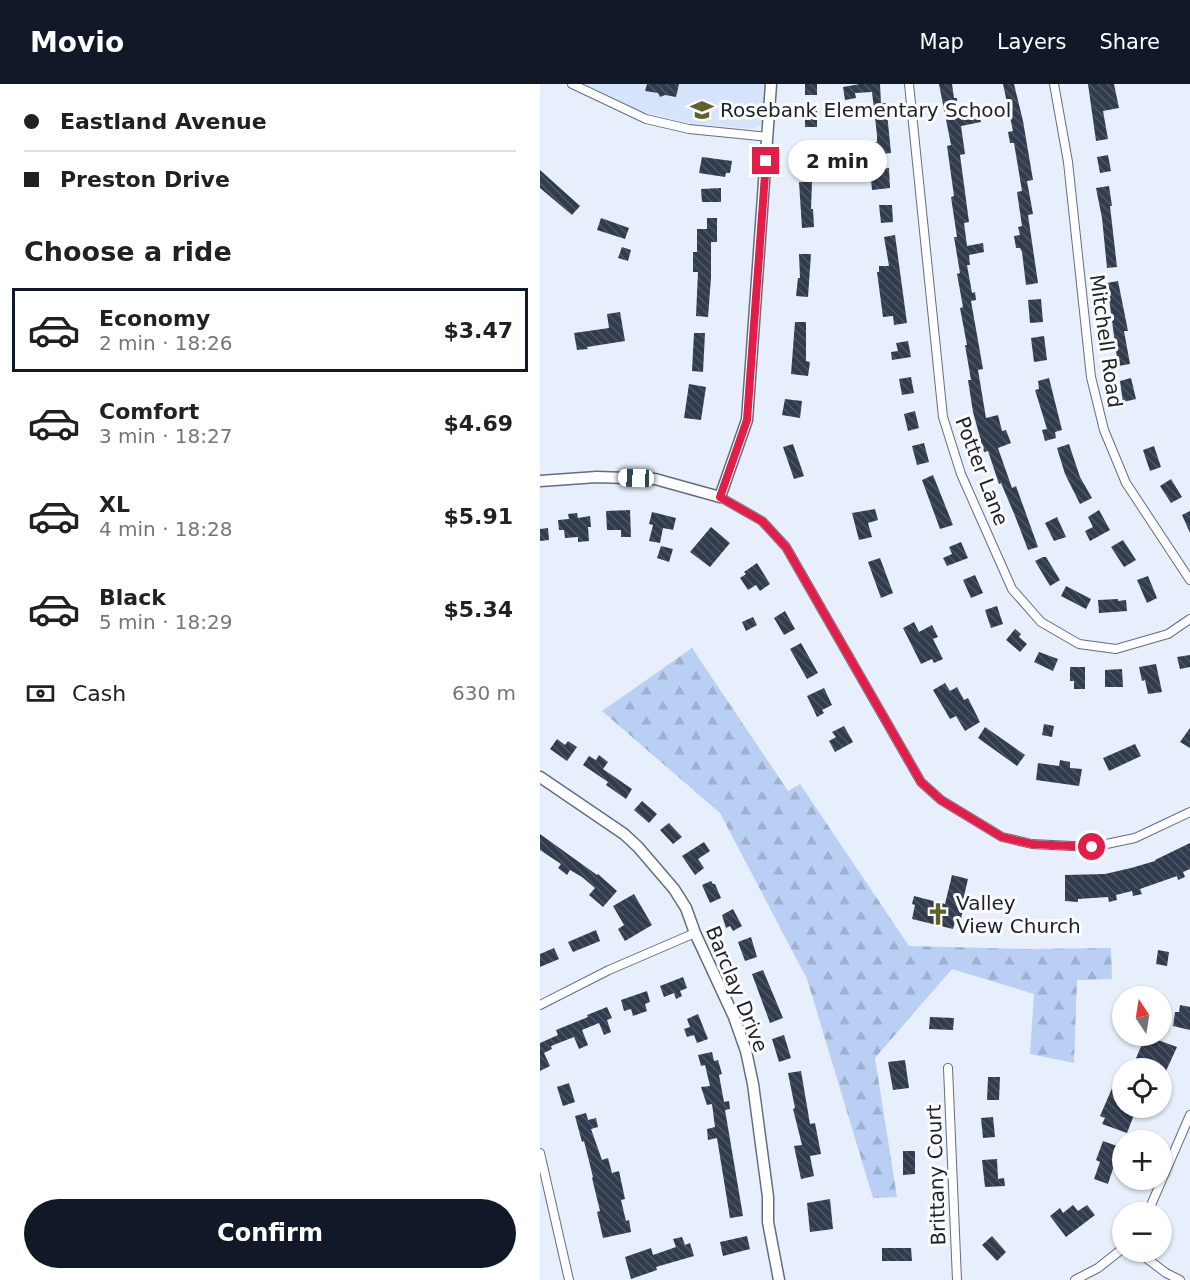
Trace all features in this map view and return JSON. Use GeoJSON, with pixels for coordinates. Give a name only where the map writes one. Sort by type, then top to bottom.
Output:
{"type":"FeatureCollection","features":[{"type":"Feature","properties":{"kind":"street"},"geometry":{"type":"LineString","coordinates":[[572,84],[646,119],[689,129],[768,137]]}},
{"type":"Feature","properties":{"kind":"street"},"geometry":{"type":"LineString","coordinates":[[720,497],[747,420],[771,84]]}},
{"type":"Feature","properties":{"kind":"street","name":"Potter Lane"},"geometry":{"type":"LineString","coordinates":[[909,84],[943,417],[961,474],[1012,589],[1041,622],[1079,644],[1116,649],[1168,634],[1190,619]]}},
{"type":"Feature","properties":{"kind":"street","name":"Mitchell Road"},"geometry":{"type":"LineString","coordinates":[[1054,84],[1068,162],[1091,377],[1104,430],[1126,483],[1190,580]]}},
{"type":"Feature","properties":{"kind":"street"},"geometry":{"type":"LineString","coordinates":[[540,481],[597,477],[655,479],[720,497],[762,521],[786,547],[921,782],[941,800],[1002,837],[1032,844],[1092,847],[1135,838],[1190,812]]}},
{"type":"Feature","properties":{"kind":"street","name":"Barclay Drive"},"geometry":{"type":"LineString","coordinates":[[540,777],[624,834],[638,847],[686,908],[695,933],[734,1017],[746,1051],[753,1084],[768,1197],[768,1222],[779,1280]]}},
{"type":"Feature","properties":{"kind":"street"},"geometry":{"type":"LineString","coordinates":[[540,1005],[609,970],[695,933]]}},
{"type":"Feature","properties":{"kind":"street","name":"Brittany Court"},"geometry":{"type":"LineString","coordinates":[[948,1068],[957,1280]]}},
{"type":"Feature","properties":{"kind":"street"},"geometry":{"type":"LineString","coordinates":[[1152,1202],[1190,1115]]}},
{"type":"Feature","properties":{"kind":"street"},"geometry":{"type":"LineString","coordinates":[[540,1153],[569,1280]]}},
{"type":"Feature","properties":{"kind":"street"},"geometry":{"type":"LineString","coordinates":[[1075,1280],[1098,1268],[1112,1257]]}},
{"type":"Feature","properties":{"kind":"street"},"geometry":{"type":"LineString","coordinates":[[1152,1262],[1180,1280]]}},
{"type":"Feature","properties":{"kind":"shaded area","name":"Rosebank Elementary School"},"geometry":{"type":"Polygon","coordinates":[[[585,84],[767,84],[764,117],[761,125],[752,129],[690,123],[628,106],[585,84]]]}},
{"type":"Feature","properties":{"kind":"green space"},"geometry":{"type":"Polygon","coordinates":[[[692,648],[788,791],[800,784],[909,946],[1026,949],[1111,948],[1112,979],[1077,980],[1074,1063],[1030,1054],[1034,994],[952,969],[875,1058],[897,1197],[873,1198],[807,979],[720,813],[602,711],[692,648]]]}},
{"type":"Feature","properties":{"kind":"building"},"geometry":{"type":"Polygon","coordinates":[[[647,84],[679,84],[676,97],[665,95],[660,97],[658,93],[645,91],[647,84]]]}},
{"type":"Feature","properties":{"kind":"building"},"geometry":{"type":"Polygon","coordinates":[[[805,84],[817,84],[817,95],[805,95],[805,84]]]}},
{"type":"Feature","properties":{"kind":"building"},"geometry":{"type":"Polygon","coordinates":[[[880,84],[881,103],[886,103],[891,153],[874,155],[873,143],[877,142],[877,135],[872,92],[855,93],[856,98],[845,100],[843,87],[880,84]]]}},
{"type":"Feature","properties":{"kind":"building"},"geometry":{"type":"Polygon","coordinates":[[[939,84],[952,84],[954,98],[957,98],[958,116],[979,112],[981,122],[961,126],[965,154],[960,155],[969,222],[964,223],[967,246],[983,243],[984,252],[969,255],[970,265],[967,265],[972,293],[975,292],[976,300],[971,301],[983,369],[978,370],[986,418],[998,415],[1002,431],[1006,430],[1011,443],[998,448],[1012,488],[1016,486],[1038,547],[1028,550],[1001,483],[999,484],[988,451],[984,452],[973,412],[968,380],[971,380],[965,345],[967,345],[960,308],[963,307],[957,274],[960,273],[951,197],[954,196],[947,146],[951,145],[939,84]]]}},
{"type":"Feature","properties":{"kind":"building"},"geometry":{"type":"Polygon","coordinates":[[[1003,84],[1014,84],[1033,180],[1027,181],[1033,214],[1028,215],[1038,283],[1026,285],[1022,252],[1020,248],[1016,248],[1014,236],[1020,235],[1018,227],[1022,226],[1017,192],[1022,191],[1014,143],[1010,143],[1008,132],[1013,131],[1003,84]]]}},
{"type":"Feature","properties":{"kind":"building"},"geometry":{"type":"Polygon","coordinates":[[[1088,84],[1114,84],[1119,108],[1103,111],[1108,139],[1096,141],[1088,84]]]}},
{"type":"Feature","properties":{"kind":"building"},"geometry":{"type":"Polygon","coordinates":[[[805,111],[817,111],[817,127],[805,127],[805,111]]]}},
{"type":"Feature","properties":{"kind":"building"},"geometry":{"type":"Polygon","coordinates":[[[814,142],[815,160],[803,160],[802,143],[814,142]]]}},
{"type":"Feature","properties":{"kind":"building"},"geometry":{"type":"Polygon","coordinates":[[[1108,155],[1111,171],[1100,173],[1097,157],[1108,155]]]}},
{"type":"Feature","properties":{"kind":"building"},"geometry":{"type":"Polygon","coordinates":[[[702,157],[732,161],[730,173],[726,173],[725,177],[699,173],[702,157]]]}},
{"type":"Feature","properties":{"kind":"building"},"geometry":{"type":"Polygon","coordinates":[[[889,168],[890,188],[872,190],[870,170],[889,168]]]}},
{"type":"Feature","properties":{"kind":"building"},"geometry":{"type":"Polygon","coordinates":[[[540,170],[580,206],[572,215],[540,188],[540,170]]]}},
{"type":"Feature","properties":{"kind":"building"},"geometry":{"type":"Polygon","coordinates":[[[799,182],[812,182],[811,209],[813,209],[814,227],[802,228],[799,182]]]}},
{"type":"Feature","properties":{"kind":"building"},"geometry":{"type":"Polygon","coordinates":[[[1109,186],[1117,267],[1107,268],[1102,218],[1096,188],[1109,186]]]}},
{"type":"Feature","properties":{"kind":"building"},"geometry":{"type":"Polygon","coordinates":[[[721,188],[721,202],[702,202],[701,189],[721,188]]]}},
{"type":"Feature","properties":{"kind":"building"},"geometry":{"type":"Polygon","coordinates":[[[879,205],[892,205],[893,222],[881,223],[879,205]]]}},
{"type":"Feature","properties":{"kind":"building"},"geometry":{"type":"Polygon","coordinates":[[[601,218],[629,228],[625,239],[597,230],[601,218]]]}},
{"type":"Feature","properties":{"kind":"building"},"geometry":{"type":"Polygon","coordinates":[[[707,218],[717,218],[717,242],[711,242],[708,317],[696,316],[698,272],[693,272],[693,252],[697,252],[697,229],[707,229],[707,218]]]}},
{"type":"Feature","properties":{"kind":"building"},"geometry":{"type":"Polygon","coordinates":[[[895,235],[907,323],[894,325],[893,316],[883,317],[877,272],[879,272],[879,266],[889,266],[884,237],[895,235]]]}},
{"type":"Feature","properties":{"kind":"building"},"geometry":{"type":"Polygon","coordinates":[[[622,247],[631,250],[628,261],[618,258],[622,247]]]}},
{"type":"Feature","properties":{"kind":"building"},"geometry":{"type":"Polygon","coordinates":[[[799,254],[811,254],[808,297],[796,296],[798,278],[800,278],[799,254]]]}},
{"type":"Feature","properties":{"kind":"building"},"geometry":{"type":"Polygon","coordinates":[[[1118,281],[1128,331],[1124,331],[1130,364],[1118,366],[1107,283],[1118,281]]]}},
{"type":"Feature","properties":{"kind":"building"},"geometry":{"type":"Polygon","coordinates":[[[1041,299],[1043,322],[1030,323],[1028,300],[1041,299]]]}},
{"type":"Feature","properties":{"kind":"building"},"geometry":{"type":"Polygon","coordinates":[[[620,312],[625,341],[577,350],[574,333],[609,328],[607,314],[620,312]]]}},
{"type":"Feature","properties":{"kind":"building"},"geometry":{"type":"Polygon","coordinates":[[[795,322],[806,322],[806,361],[810,362],[808,376],[791,374],[795,322]]]}},
{"type":"Feature","properties":{"kind":"building"},"geometry":{"type":"Polygon","coordinates":[[[694,333],[705,333],[703,372],[692,371],[694,333]]]}},
{"type":"Feature","properties":{"kind":"building"},"geometry":{"type":"Polygon","coordinates":[[[1044,336],[1047,360],[1034,362],[1031,338],[1044,336]]]}},
{"type":"Feature","properties":{"kind":"building"},"geometry":{"type":"Polygon","coordinates":[[[908,341],[911,357],[892,360],[891,352],[898,351],[896,343],[908,341]]]}},
{"type":"Feature","properties":{"kind":"building"},"geometry":{"type":"Polygon","coordinates":[[[911,377],[914,393],[902,395],[899,379],[911,377]]]}},
{"type":"Feature","properties":{"kind":"building"},"geometry":{"type":"Polygon","coordinates":[[[1049,378],[1062,430],[1055,432],[1056,438],[1045,441],[1042,430],[1047,429],[1035,390],[1039,389],[1038,381],[1049,378]]]}},
{"type":"Feature","properties":{"kind":"building"},"geometry":{"type":"Polygon","coordinates":[[[1131,378],[1136,399],[1123,402],[1120,381],[1131,378]]]}},
{"type":"Feature","properties":{"kind":"building"},"geometry":{"type":"Polygon","coordinates":[[[689,384],[706,387],[701,420],[684,418],[689,384]]]}},
{"type":"Feature","properties":{"kind":"building"},"geometry":{"type":"Polygon","coordinates":[[[785,399],[802,401],[800,418],[782,415],[785,399]]]}},
{"type":"Feature","properties":{"kind":"building"},"geometry":{"type":"Polygon","coordinates":[[[915,411],[919,428],[908,431],[904,414],[915,411]]]}},
{"type":"Feature","properties":{"kind":"building"},"geometry":{"type":"Polygon","coordinates":[[[924,443],[929,462],[917,465],[912,446],[924,443]]]}},
{"type":"Feature","properties":{"kind":"building"},"geometry":{"type":"Polygon","coordinates":[[[793,444],[804,476],[794,479],[783,447],[793,444]]]}},
{"type":"Feature","properties":{"kind":"building"},"geometry":{"type":"Polygon","coordinates":[[[1069,444],[1080,477],[1092,498],[1080,504],[1065,474],[1057,448],[1069,444]]]}},
{"type":"Feature","properties":{"kind":"building"},"geometry":{"type":"Polygon","coordinates":[[[1154,446],[1161,467],[1150,471],[1143,450],[1154,446]]]}},
{"type":"Feature","properties":{"kind":"building"},"geometry":{"type":"Polygon","coordinates":[[[933,475],[953,525],[940,529],[922,480],[933,475]]]}},
{"type":"Feature","properties":{"kind":"building"},"geometry":{"type":"Polygon","coordinates":[[[1171,479],[1182,497],[1171,503],[1160,486],[1171,479]]]}},
{"type":"Feature","properties":{"kind":"building"},"geometry":{"type":"Polygon","coordinates":[[[875,509],[878,520],[868,523],[872,537],[859,540],[852,513],[875,509]]]}},
{"type":"Feature","properties":{"kind":"building"},"geometry":{"type":"Polygon","coordinates":[[[630,510],[631,537],[621,537],[621,530],[607,530],[606,511],[630,510]]]}},
{"type":"Feature","properties":{"kind":"building"},"geometry":{"type":"Polygon","coordinates":[[[1099,510],[1110,530],[1090,541],[1085,531],[1093,527],[1088,517],[1099,510]]]}},
{"type":"Feature","properties":{"kind":"building"},"geometry":{"type":"Polygon","coordinates":[[[1190,511],[1190,533],[1182,515],[1190,511]]]}},
{"type":"Feature","properties":{"kind":"building"},"geometry":{"type":"Polygon","coordinates":[[[652,512],[676,518],[673,530],[663,528],[660,543],[649,541],[653,525],[649,524],[652,512]]]}},
{"type":"Feature","properties":{"kind":"building"},"geometry":{"type":"Polygon","coordinates":[[[577,513],[578,518],[590,516],[589,541],[578,542],[578,537],[565,538],[564,530],[559,530],[558,520],[569,519],[568,514],[577,513]]]}},
{"type":"Feature","properties":{"kind":"building"},"geometry":{"type":"Polygon","coordinates":[[[1057,517],[1066,537],[1054,541],[1045,523],[1057,517]]]}},
{"type":"Feature","properties":{"kind":"building"},"geometry":{"type":"Polygon","coordinates":[[[711,527],[730,543],[710,567],[690,552],[711,527]]]}},
{"type":"Feature","properties":{"kind":"building"},"geometry":{"type":"Polygon","coordinates":[[[548,528],[549,540],[540,541],[540,529],[548,528]]]}},
{"type":"Feature","properties":{"kind":"building"},"geometry":{"type":"Polygon","coordinates":[[[1123,540],[1136,560],[1124,567],[1111,547],[1123,540]]]}},
{"type":"Feature","properties":{"kind":"building"},"geometry":{"type":"Polygon","coordinates":[[[961,542],[968,558],[947,566],[943,558],[952,554],[949,547],[961,542]]]}},
{"type":"Feature","properties":{"kind":"building"},"geometry":{"type":"Polygon","coordinates":[[[661,546],[673,549],[669,562],[657,558],[661,546]]]}},
{"type":"Feature","properties":{"kind":"building"},"geometry":{"type":"Polygon","coordinates":[[[1046,557],[1060,580],[1050,586],[1035,561],[1046,557]]]}},
{"type":"Feature","properties":{"kind":"building"},"geometry":{"type":"Polygon","coordinates":[[[880,558],[893,593],[881,598],[868,562],[880,558]]]}},
{"type":"Feature","properties":{"kind":"building"},"geometry":{"type":"Polygon","coordinates":[[[757,563],[770,584],[760,591],[756,585],[748,590],[740,578],[746,574],[744,572],[757,563]]]}},
{"type":"Feature","properties":{"kind":"building"},"geometry":{"type":"Polygon","coordinates":[[[975,575],[983,593],[971,598],[963,580],[975,575]]]}},
{"type":"Feature","properties":{"kind":"building"},"geometry":{"type":"Polygon","coordinates":[[[1148,576],[1157,598],[1147,603],[1137,580],[1148,576]]]}},
{"type":"Feature","properties":{"kind":"building"},"geometry":{"type":"Polygon","coordinates":[[[1066,586],[1091,599],[1086,609],[1061,596],[1066,586]]]}},
{"type":"Feature","properties":{"kind":"building"},"geometry":{"type":"Polygon","coordinates":[[[1118,599],[1118,601],[1126,600],[1127,611],[1099,613],[1098,600],[1118,599]]]}},
{"type":"Feature","properties":{"kind":"building"},"geometry":{"type":"Polygon","coordinates":[[[997,606],[1003,624],[991,628],[985,610],[997,606]]]}},
{"type":"Feature","properties":{"kind":"building"},"geometry":{"type":"Polygon","coordinates":[[[785,611],[795,629],[784,635],[774,618],[785,611]]]}},
{"type":"Feature","properties":{"kind":"building"},"geometry":{"type":"Polygon","coordinates":[[[753,617],[757,625],[746,631],[742,622],[753,617]]]}},
{"type":"Feature","properties":{"kind":"building"},"geometry":{"type":"Polygon","coordinates":[[[914,622],[919,632],[932,625],[938,637],[933,639],[943,659],[934,663],[932,659],[921,664],[903,628],[914,622]]]}},
{"type":"Feature","properties":{"kind":"building"},"geometry":{"type":"Polygon","coordinates":[[[1015,629],[1021,634],[1019,637],[1027,644],[1020,652],[1006,640],[1015,629]]]}},
{"type":"Feature","properties":{"kind":"building"},"geometry":{"type":"Polygon","coordinates":[[[801,643],[818,673],[807,679],[790,649],[801,643]]]}},
{"type":"Feature","properties":{"kind":"building"},"geometry":{"type":"Polygon","coordinates":[[[1039,652],[1058,659],[1053,671],[1034,662],[1039,652]]]}},
{"type":"Feature","properties":{"kind":"building"},"geometry":{"type":"Polygon","coordinates":[[[1190,655],[1190,667],[1180,669],[1177,657],[1190,655]]]}},
{"type":"Feature","properties":{"kind":"building"},"geometry":{"type":"Polygon","coordinates":[[[1156,664],[1162,692],[1148,694],[1139,667],[1156,664]]]}},
{"type":"Feature","properties":{"kind":"building"},"geometry":{"type":"Polygon","coordinates":[[[1070,667],[1085,667],[1085,689],[1074,689],[1074,681],[1070,681],[1070,667]]]}},
{"type":"Feature","properties":{"kind":"building"},"geometry":{"type":"Polygon","coordinates":[[[1122,669],[1123,687],[1105,687],[1105,670],[1122,669]]]}},
{"type":"Feature","properties":{"kind":"building"},"geometry":{"type":"Polygon","coordinates":[[[945,683],[950,691],[957,687],[964,700],[968,698],[980,722],[965,731],[956,716],[950,719],[933,690],[945,683]]]}},
{"type":"Feature","properties":{"kind":"building"},"geometry":{"type":"Polygon","coordinates":[[[824,688],[832,705],[822,710],[824,713],[817,717],[807,696],[824,688]]]}},
{"type":"Feature","properties":{"kind":"building"},"geometry":{"type":"Polygon","coordinates":[[[1044,724],[1054,726],[1052,737],[1042,735],[1044,724]]]}},
{"type":"Feature","properties":{"kind":"building"},"geometry":{"type":"Polygon","coordinates":[[[844,726],[853,742],[835,752],[829,741],[836,737],[832,732],[844,726]]]}},
{"type":"Feature","properties":{"kind":"building"},"geometry":{"type":"Polygon","coordinates":[[[985,727],[1025,755],[1017,766],[978,738],[985,727]]]}},
{"type":"Feature","properties":{"kind":"building"},"geometry":{"type":"Polygon","coordinates":[[[1190,728],[1190,748],[1180,742],[1190,728]]]}},
{"type":"Feature","properties":{"kind":"building"},"geometry":{"type":"Polygon","coordinates":[[[557,739],[565,745],[568,741],[577,747],[567,761],[550,749],[557,739]]]}},
{"type":"Feature","properties":{"kind":"building"},"geometry":{"type":"Polygon","coordinates":[[[1135,744],[1141,756],[1109,771],[1103,758],[1135,744]]]}},
{"type":"Feature","properties":{"kind":"building"},"geometry":{"type":"Polygon","coordinates":[[[599,755],[608,762],[603,769],[632,789],[626,799],[606,785],[608,782],[583,765],[589,756],[596,760],[599,755]]]}},
{"type":"Feature","properties":{"kind":"building"},"geometry":{"type":"Polygon","coordinates":[[[1060,760],[1070,762],[1070,768],[1082,769],[1079,786],[1036,780],[1038,763],[1059,766],[1060,760]]]}},
{"type":"Feature","properties":{"kind":"building"},"geometry":{"type":"Polygon","coordinates":[[[642,801],[657,814],[649,823],[634,810],[642,801]]]}},
{"type":"Feature","properties":{"kind":"building"},"geometry":{"type":"Polygon","coordinates":[[[669,823],[682,837],[673,844],[660,830],[669,823]]]}},
{"type":"Feature","properties":{"kind":"building"},"geometry":{"type":"Polygon","coordinates":[[[540,834],[598,874],[617,891],[603,907],[589,895],[595,888],[570,870],[567,875],[558,868],[561,864],[540,850],[540,834]]]}},
{"type":"Feature","properties":{"kind":"building"},"geometry":{"type":"Polygon","coordinates":[[[704,842],[710,851],[698,859],[704,868],[695,875],[682,856],[704,842]]]}},
{"type":"Feature","properties":{"kind":"building"},"geometry":{"type":"Polygon","coordinates":[[[1190,843],[1190,869],[1183,872],[1185,877],[1178,880],[1177,876],[1140,889],[1142,894],[1133,896],[1132,891],[1116,895],[1117,900],[1109,902],[1108,897],[1078,899],[1078,902],[1065,901],[1065,875],[1105,874],[1131,868],[1155,861],[1190,843]]]}},
{"type":"Feature","properties":{"kind":"building"},"geometry":{"type":"Polygon","coordinates":[[[952,875],[968,879],[961,919],[956,918],[953,929],[912,919],[914,896],[945,904],[952,875]]]}},
{"type":"Feature","properties":{"kind":"building"},"geometry":{"type":"Polygon","coordinates":[[[711,881],[715,884],[721,898],[710,903],[702,885],[711,881]]]}},
{"type":"Feature","properties":{"kind":"building"},"geometry":{"type":"Polygon","coordinates":[[[634,894],[652,925],[625,941],[618,929],[624,925],[613,906],[634,894]]]}},
{"type":"Feature","properties":{"kind":"building"},"geometry":{"type":"Polygon","coordinates":[[[733,909],[742,926],[733,931],[730,926],[726,928],[722,915],[733,909]]]}},
{"type":"Feature","properties":{"kind":"building"},"geometry":{"type":"Polygon","coordinates":[[[596,930],[600,941],[573,952],[568,942],[596,930]]]}},
{"type":"Feature","properties":{"kind":"building"},"geometry":{"type":"Polygon","coordinates":[[[751,937],[757,957],[745,961],[738,942],[751,937]]]}},
{"type":"Feature","properties":{"kind":"building"},"geometry":{"type":"Polygon","coordinates":[[[554,948],[559,959],[540,967],[540,954],[554,948]]]}},
{"type":"Feature","properties":{"kind":"building"},"geometry":{"type":"Polygon","coordinates":[[[1158,950],[1169,952],[1167,966],[1156,964],[1158,950]]]}},
{"type":"Feature","properties":{"kind":"building"},"geometry":{"type":"Polygon","coordinates":[[[763,970],[783,1018],[770,1023],[752,974],[763,970]]]}},
{"type":"Feature","properties":{"kind":"building"},"geometry":{"type":"Polygon","coordinates":[[[683,977],[687,988],[680,991],[682,996],[676,999],[674,993],[664,997],[660,986],[683,977]]]}},
{"type":"Feature","properties":{"kind":"building"},"geometry":{"type":"Polygon","coordinates":[[[647,991],[650,1002],[645,1004],[647,1011],[633,1016],[631,1009],[624,1011],[621,1000],[647,991]]]}},
{"type":"Feature","properties":{"kind":"building"},"geometry":{"type":"Polygon","coordinates":[[[1180,1005],[1190,1007],[1190,1030],[1173,1026],[1175,1012],[1179,1012],[1180,1005]]]}},
{"type":"Feature","properties":{"kind":"building"},"geometry":{"type":"Polygon","coordinates":[[[607,1007],[612,1018],[607,1020],[611,1032],[604,1035],[599,1023],[582,1030],[588,1045],[579,1049],[574,1037],[551,1046],[552,1049],[544,1053],[550,1066],[540,1071],[540,1043],[558,1035],[556,1030],[607,1007]]]}},
{"type":"Feature","properties":{"kind":"building"},"geometry":{"type":"Polygon","coordinates":[[[698,1014],[708,1039],[697,1043],[694,1035],[687,1037],[684,1029],[690,1027],[687,1019],[698,1014]]]}},
{"type":"Feature","properties":{"kind":"building"},"geometry":{"type":"Polygon","coordinates":[[[930,1017],[954,1018],[953,1030],[929,1029],[930,1017]]]}},
{"type":"Feature","properties":{"kind":"building"},"geometry":{"type":"Polygon","coordinates":[[[784,1035],[791,1058],[779,1062],[772,1039],[784,1035]]]}},
{"type":"Feature","properties":{"kind":"building"},"geometry":{"type":"Polygon","coordinates":[[[1141,1046],[1177,1047],[1172,1058],[1136,1058],[1141,1046]]]}},
{"type":"Feature","properties":{"kind":"building"},"geometry":{"type":"Polygon","coordinates":[[[712,1052],[714,1061],[718,1060],[722,1074],[719,1075],[724,1102],[729,1101],[730,1109],[725,1110],[743,1216],[730,1218],[717,1138],[708,1140],[707,1129],[715,1127],[712,1104],[707,1105],[701,1087],[710,1086],[705,1065],[701,1066],[698,1055],[712,1052]]]}},
{"type":"Feature","properties":{"kind":"building"},"geometry":{"type":"Polygon","coordinates":[[[905,1060],[909,1088],[893,1090],[888,1062],[905,1060]]]}},
{"type":"Feature","properties":{"kind":"building"},"geometry":{"type":"Polygon","coordinates":[[[801,1071],[810,1124],[815,1123],[821,1154],[810,1156],[814,1176],[801,1179],[794,1146],[802,1145],[793,1109],[795,1108],[788,1073],[801,1071]]]}},
{"type":"Feature","properties":{"kind":"building"},"geometry":{"type":"Polygon","coordinates":[[[988,1077],[1000,1077],[999,1100],[987,1100],[988,1077]]]}},
{"type":"Feature","properties":{"kind":"building"},"geometry":{"type":"Polygon","coordinates":[[[569,1083],[575,1102],[563,1106],[557,1087],[569,1083]]]}},
{"type":"Feature","properties":{"kind":"building"},"geometry":{"type":"Polygon","coordinates":[[[1112,1088],[1112,1118],[1133,1118],[1128,1130],[1119,1130],[1102,1124],[1105,1118],[1100,1116],[1112,1088]]]}},
{"type":"Feature","properties":{"kind":"building"},"geometry":{"type":"Polygon","coordinates":[[[586,1113],[588,1120],[596,1118],[598,1127],[591,1129],[602,1160],[608,1158],[612,1173],[619,1171],[625,1199],[621,1200],[631,1232],[603,1238],[593,1177],[575,1116],[586,1113]]]}},
{"type":"Feature","properties":{"kind":"building"},"geometry":{"type":"Polygon","coordinates":[[[993,1117],[995,1137],[983,1138],[981,1118],[993,1117]]]}},
{"type":"Feature","properties":{"kind":"building"},"geometry":{"type":"Polygon","coordinates":[[[1103,1141],[1112,1144],[1112,1172],[1108,1184],[1094,1179],[1100,1162],[1096,1160],[1103,1141]]]}},
{"type":"Feature","properties":{"kind":"building"},"geometry":{"type":"Polygon","coordinates":[[[903,1151],[915,1151],[915,1174],[903,1175],[903,1151]]]}},
{"type":"Feature","properties":{"kind":"building"},"geometry":{"type":"Polygon","coordinates":[[[997,1159],[998,1179],[1004,1178],[1005,1186],[985,1187],[982,1160],[997,1159]]]}},
{"type":"Feature","properties":{"kind":"building"},"geometry":{"type":"Polygon","coordinates":[[[830,1199],[833,1229],[810,1232],[807,1203],[830,1199]]]}},
{"type":"Feature","properties":{"kind":"building"},"geometry":{"type":"Polygon","coordinates":[[[1073,1205],[1078,1211],[1087,1205],[1095,1215],[1066,1237],[1050,1216],[1060,1208],[1063,1213],[1073,1205]]]}},
{"type":"Feature","properties":{"kind":"building"},"geometry":{"type":"Polygon","coordinates":[[[747,1236],[750,1249],[723,1256],[720,1242],[747,1236]]]}},
{"type":"Feature","properties":{"kind":"building"},"geometry":{"type":"Polygon","coordinates":[[[992,1236],[1006,1252],[997,1261],[982,1245],[992,1236]]]}},
{"type":"Feature","properties":{"kind":"building"},"geometry":{"type":"Polygon","coordinates":[[[682,1237],[685,1245],[690,1243],[694,1256],[656,1267],[657,1270],[631,1279],[625,1257],[651,1248],[653,1255],[676,1247],[673,1239],[682,1237]]]}},
{"type":"Feature","properties":{"kind":"building"},"geometry":{"type":"Polygon","coordinates":[[[882,1248],[911,1248],[912,1261],[882,1261],[882,1248]]]}},
{"type":"Feature","properties":{"kind":"place","name":"Rosebank Elementary School"},"geometry":{"type":"Point","coordinates":[702,110]}},
{"type":"Feature","properties":{"kind":"place","name":"Valley View Church"},"geometry":{"type":"Point","coordinates":[938,914]}},
{"type":"Feature","properties":{"kind":"route"},"geometry":{"type":"LineString","coordinates":[[766,161],[747,420],[720,497],[762,521],[786,547],[921,782],[941,800],[1002,837],[1032,844],[1092,847]]}}]}
